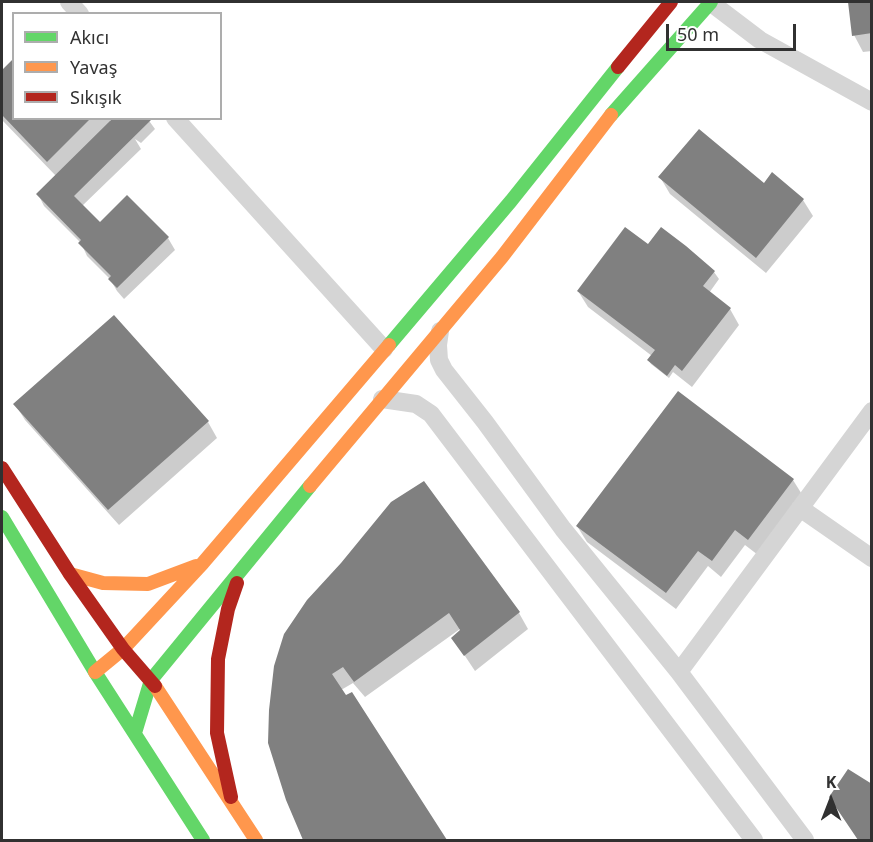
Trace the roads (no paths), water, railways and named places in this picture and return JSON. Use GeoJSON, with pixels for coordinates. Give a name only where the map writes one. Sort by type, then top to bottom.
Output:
{"type":"FeatureCollection","features":[{"type":"Feature","properties":{"kind":"street"},"geometry":{"type":"LineString","coordinates":[[95,672],[123,649],[202,564],[511,201],[671,2]]}},
{"type":"Feature","properties":{"kind":"street"},"geometry":{"type":"LineString","coordinates":[[135,733],[152,680],[382,399],[502,257],[623,100],[711,2],[760,40],[872,102]]}},
{"type":"Feature","properties":{"kind":"street"},"geometry":{"type":"LineString","coordinates":[[177,120],[384,349]]}},
{"type":"Feature","properties":{"kind":"street"},"geometry":{"type":"LineString","coordinates":[[440,331],[439,360],[444,370],[563,529],[679,672],[805,840]]}},
{"type":"Feature","properties":{"kind":"street"},"geometry":{"type":"LineString","coordinates":[[382,399],[416,404],[431,414],[754,840]]}},
{"type":"Feature","properties":{"kind":"street"},"geometry":{"type":"LineString","coordinates":[[679,672],[872,411]]}},
{"type":"Feature","properties":{"kind":"street"},"geometry":{"type":"LineString","coordinates":[[2,468],[70,574],[123,649],[152,680],[256,840]]}},
{"type":"Feature","properties":{"kind":"street"},"geometry":{"type":"LineString","coordinates":[[800,508],[872,558]]}},
{"type":"Feature","properties":{"kind":"street"},"geometry":{"type":"LineString","coordinates":[[2,518],[95,672],[202,840]]}},
{"type":"Feature","properties":{"kind":"street"},"geometry":{"type":"LineString","coordinates":[[70,574],[103,583],[148,584],[202,564]]}},
{"type":"Feature","properties":{"kind":"street"},"geometry":{"type":"LineString","coordinates":[[232,801],[217,733],[218,659],[228,609],[242,570]]}}]}
